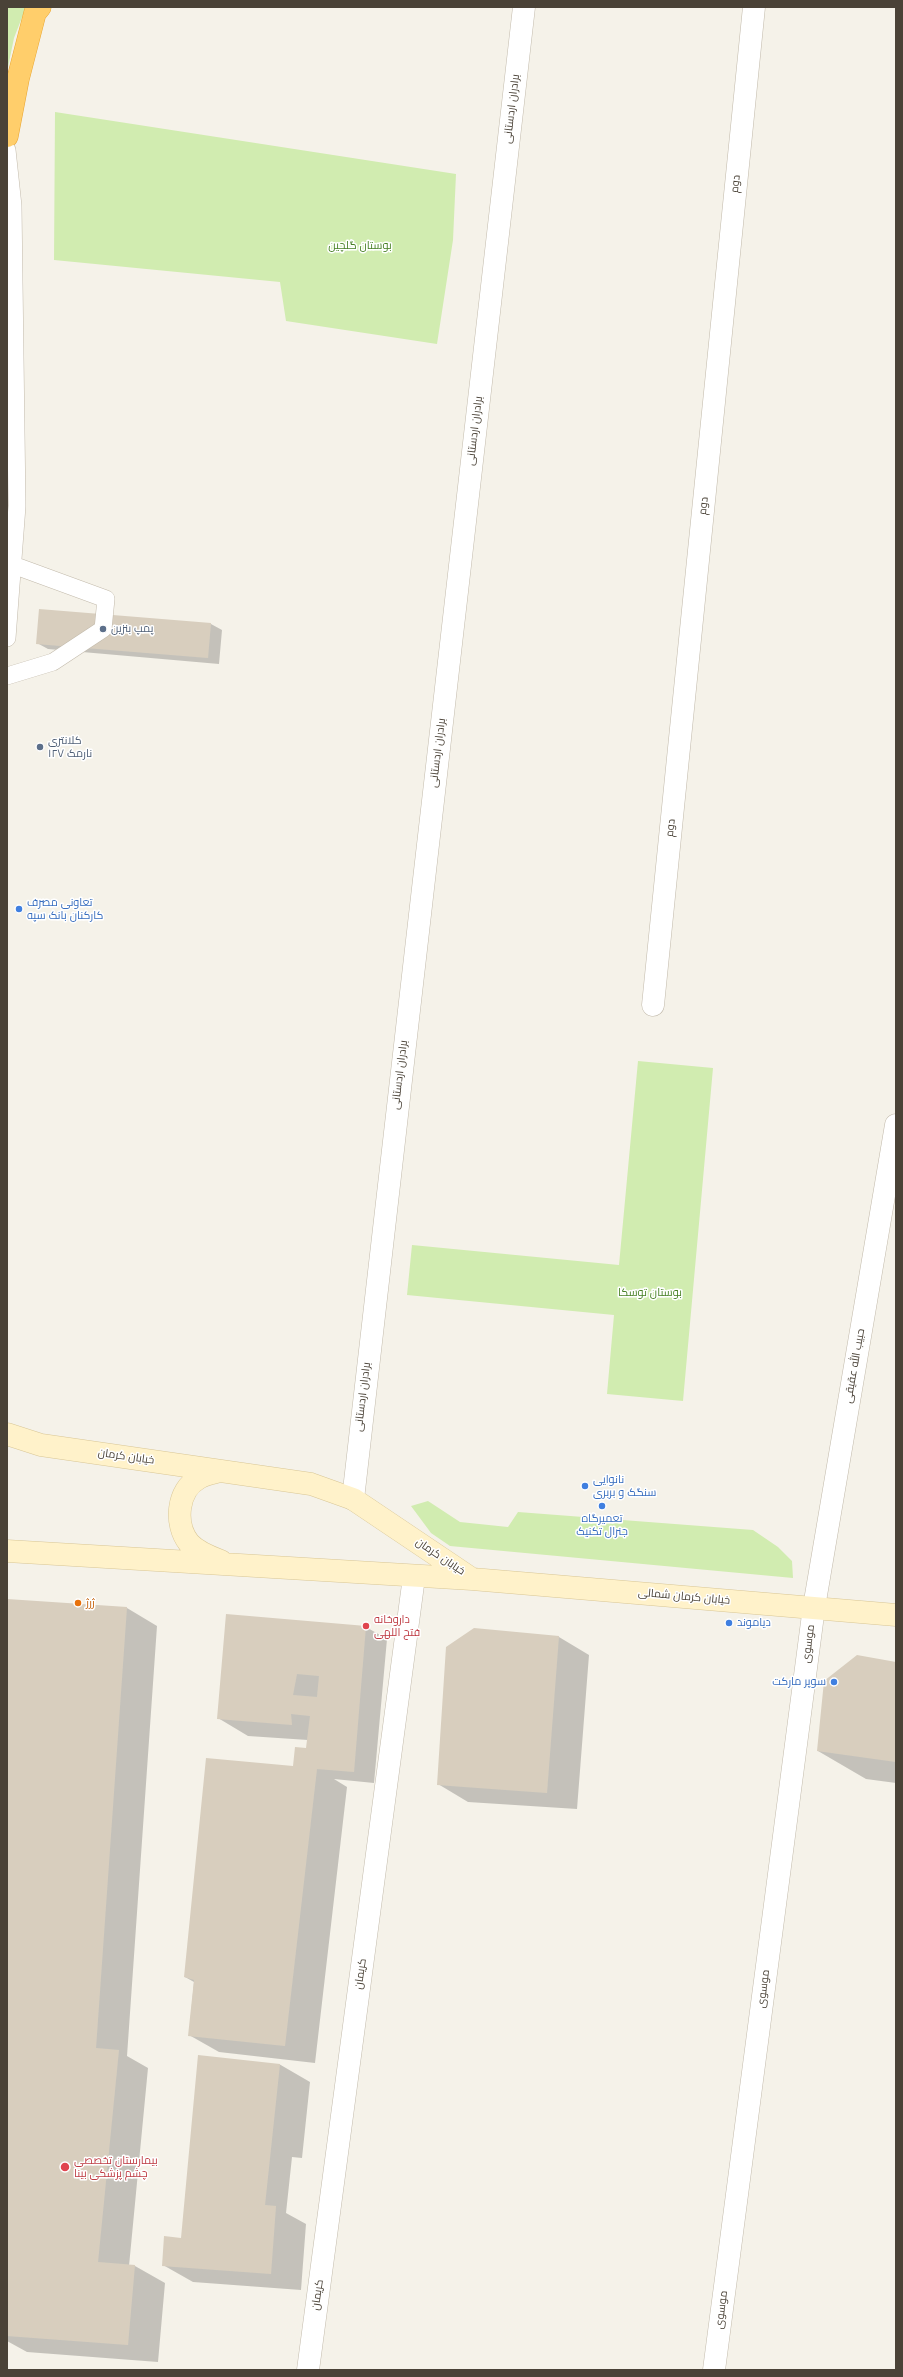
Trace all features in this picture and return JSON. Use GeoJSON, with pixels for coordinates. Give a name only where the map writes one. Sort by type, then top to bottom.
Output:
{"type":"FeatureCollection","features":[{"type":"Feature","properties":{"kind":"highway"},"geometry":{"type":"LineString","coordinates":[[7,136],[18,79],[35,13],[40,7]]}},
{"type":"Feature","properties":{"kind":"main road","name":"خیابان کرمان"},"geometry":{"type":"LineString","coordinates":[[7,1434],[41,1445],[312,1484],[353,1499],[472,1579]]}},
{"type":"Feature","properties":{"kind":"main road"},"geometry":{"type":"LineString","coordinates":[[220,1471],[199,1478],[183,1493],[179,1519],[189,1542],[205,1554],[230,1565]]}},
{"type":"Feature","properties":{"kind":"main road","name":"خیابان کرمان"},"geometry":{"type":"LineString","coordinates":[[7,1551],[414,1577],[472,1579]]}},
{"type":"Feature","properties":{"kind":"main road","name":"خیابان کرمان شمالی"},"geometry":{"type":"LineString","coordinates":[[472,1579],[896,1615]]}},
{"type":"Feature","properties":{"kind":"street","name":"برادران اردستانی"},"geometry":{"type":"LineString","coordinates":[[353,1499],[524,7]]}},
{"type":"Feature","properties":{"kind":"street","name":"دوم"},"geometry":{"type":"LineString","coordinates":[[653,1005],[754,7]]}},
{"type":"Feature","properties":{"kind":"street","name":"حبیب الله عقیقی"},"geometry":{"type":"LineString","coordinates":[[814,1607],[896,1124]]}},
{"type":"Feature","properties":{"kind":"street","name":"کریمان"},"geometry":{"type":"LineString","coordinates":[[308,2370],[414,1577]]}},
{"type":"Feature","properties":{"kind":"street","name":"موسوی"},"geometry":{"type":"LineString","coordinates":[[714,2370],[814,1607]]}},
{"type":"Feature","properties":{"kind":"lane"},"geometry":{"type":"LineString","coordinates":[[7,150],[13,206],[17,506],[7,638]]}},
{"type":"Feature","properties":{"kind":"lane"},"geometry":{"type":"LineString","coordinates":[[7,676],[53,662],[103,629],[106,599],[13,565]]}},
{"type":"Feature","properties":{"kind":"green space"},"geometry":{"type":"Polygon","coordinates":[[[7,7],[26,7],[14,38],[7,72],[7,7]]]}},
{"type":"Feature","properties":{"kind":"green space","name":"بوستان گلچین"},"geometry":{"type":"Polygon","coordinates":[[[55,112],[456,174],[453,240],[437,344],[286,321],[280,282],[54,260],[55,112]]]}},
{"type":"Feature","properties":{"kind":"green space","name":"بوستان توسکا"},"geometry":{"type":"Polygon","coordinates":[[[638,1061],[713,1068],[683,1401],[607,1394],[614,1315],[407,1295],[412,1245],[619,1265],[638,1061]]]}},
{"type":"Feature","properties":{"kind":"green space"},"geometry":{"type":"Polygon","coordinates":[[[428,1501],[460,1522],[508,1527],[518,1512],[753,1530],[778,1547],[792,1561],[793,1578],[450,1546],[431,1533],[411,1506],[428,1501]]]}},
{"type":"Feature","properties":{"kind":"building"},"geometry":{"type":"Polygon","coordinates":[[[39,609],[211,623],[208,658],[36,644],[39,609]]]}},
{"type":"Feature","properties":{"kind":"building"},"geometry":{"type":"Polygon","coordinates":[[[7,1599],[127,1607],[96,2048],[119,2050],[98,2262],[135,2265],[128,2345],[7,2336],[7,1599]]]}},
{"type":"Feature","properties":{"kind":"building"},"geometry":{"type":"Polygon","coordinates":[[[226,1614],[366,1626],[354,1772],[317,1769],[285,2046],[188,2036],[194,1980],[184,1977],[206,1758],[293,1766],[295,1747],[306,1748],[310,1716],[291,1714],[292,1725],[217,1719],[226,1614]],[[297,1674],[293,1695],[317,1697],[319,1676],[297,1674]]]}},
{"type":"Feature","properties":{"kind":"building"},"geometry":{"type":"Polygon","coordinates":[[[474,1628],[559,1636],[547,1793],[437,1785],[446,1647],[474,1628]]]}},
{"type":"Feature","properties":{"kind":"building"},"geometry":{"type":"Polygon","coordinates":[[[857,1655],[896,1662],[896,1762],[817,1751],[824,1681],[857,1655]]]}},
{"type":"Feature","properties":{"kind":"building"},"geometry":{"type":"Polygon","coordinates":[[[198,2055],[280,2064],[265,2205],[276,2206],[271,2274],[162,2266],[164,2236],[181,2238],[198,2055]]]}},
{"type":"Feature","properties":{"kind":"place","name":"پمپ بنزین"},"geometry":{"type":"Point","coordinates":[103,629]}},
{"type":"Feature","properties":{"kind":"place","name":"کلانتری ۱۲۷ نارمک"},"geometry":{"type":"Point","coordinates":[40,747]}},
{"type":"Feature","properties":{"kind":"place","name":"تعاونی مصرف کارکنان بانک سپه"},"geometry":{"type":"Point","coordinates":[19,909]}},
{"type":"Feature","properties":{"kind":"place","name":"نانوایی سنگک و بربری"},"geometry":{"type":"Point","coordinates":[585,1486]}},
{"type":"Feature","properties":{"kind":"place","name":"تعمیرگاه جنرال تکنیک"},"geometry":{"type":"Point","coordinates":[602,1506]}},
{"type":"Feature","properties":{"kind":"place","name":"ژرژ"},"geometry":{"type":"Point","coordinates":[78,1603]}},
{"type":"Feature","properties":{"kind":"place","name":"دیاموند"},"geometry":{"type":"Point","coordinates":[729,1623]}},
{"type":"Feature","properties":{"kind":"place","name":"داروخانه فتح اللهی"},"geometry":{"type":"Point","coordinates":[366,1626]}},
{"type":"Feature","properties":{"kind":"place","name":"سوپر مارکت"},"geometry":{"type":"Point","coordinates":[834,1682]}},
{"type":"Feature","properties":{"kind":"place","name":"بیمارستان تخصصی چشم پزشکی بینا"},"geometry":{"type":"Point","coordinates":[65,2167]}}]}
